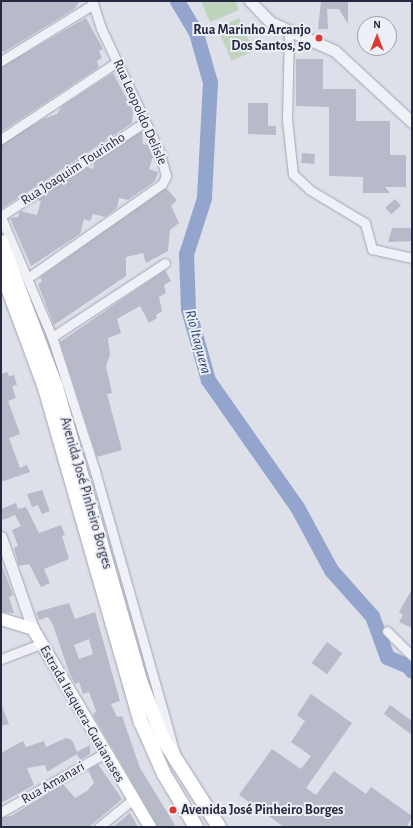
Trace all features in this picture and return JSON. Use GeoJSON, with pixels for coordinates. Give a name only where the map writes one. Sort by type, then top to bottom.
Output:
{"type":"FeatureCollection","features":[{"type":"Feature","properties":{"kind":"main road","name":"Avenida José Pinheiro Borges"},"geometry":{"type":"LineString","coordinates":[[1,242],[53,380],[141,683],[177,763],[219,827]]}},
{"type":"Feature","properties":{"kind":"main road","name":"Avenida José Pinheiro Borges"},"geometry":{"type":"LineString","coordinates":[[1,269],[45,388],[141,722],[164,774],[196,827]]}},
{"type":"Feature","properties":{"kind":"main road","name":"Estrada Itaquera-Guaianases"},"geometry":{"type":"LineString","coordinates":[[1,619],[33,629],[40,644],[132,800],[150,827]]}},
{"type":"Feature","properties":{"kind":"street"},"geometry":{"type":"LineString","coordinates":[[250,1],[261,17],[335,52],[412,122]]}},
{"type":"Feature","properties":{"kind":"street"},"geometry":{"type":"LineString","coordinates":[[1,61],[92,3]]}},
{"type":"Feature","properties":{"kind":"street","name":"Rua Leopoldo Delisle"},"geometry":{"type":"LineString","coordinates":[[29,277],[162,184],[166,166],[117,62],[92,3]]}},
{"type":"Feature","properties":{"kind":"street"},"geometry":{"type":"LineString","coordinates":[[289,31],[287,120],[293,174],[310,190],[365,223],[372,249],[412,258]]}},
{"type":"Feature","properties":{"kind":"street"},"geometry":{"type":"LineString","coordinates":[[1,139],[117,62]]}},
{"type":"Feature","properties":{"kind":"street","name":"Rua Joaquim Tourinho"},"geometry":{"type":"LineString","coordinates":[[1,216],[145,122]]}},
{"type":"Feature","properties":{"kind":"street"},"geometry":{"type":"LineString","coordinates":[[1,216],[29,277],[52,337],[95,471],[177,763]]}},
{"type":"Feature","properties":{"kind":"street"},"geometry":{"type":"LineString","coordinates":[[52,337],[165,263]]}},
{"type":"Feature","properties":{"kind":"street"},"geometry":{"type":"LineString","coordinates":[[1,537],[33,629]]}},
{"type":"Feature","properties":{"kind":"street"},"geometry":{"type":"LineString","coordinates":[[387,631],[412,656]]}},
{"type":"Feature","properties":{"kind":"street"},"geometry":{"type":"LineString","coordinates":[[1,659],[40,644]]}},
{"type":"Feature","properties":{"kind":"street","name":"Rua Amanari"},"geometry":{"type":"LineString","coordinates":[[1,812],[105,753]]}},
{"type":"Feature","properties":{"kind":"street"},"geometry":{"type":"LineString","coordinates":[[99,827],[132,800]]}},
{"type":"Feature","properties":{"kind":"green space"},"geometry":{"type":"Polygon","coordinates":[[[201,1],[235,1],[239,10],[210,22],[201,1]]]}},
{"type":"Feature","properties":{"kind":"green space"},"geometry":{"type":"Polygon","coordinates":[[[239,18],[254,51],[232,61],[217,28],[239,18]]]}},
{"type":"Feature","properties":{"kind":"building"},"geometry":{"type":"Polygon","coordinates":[[[1,1],[80,1],[74,9],[4,52],[1,50],[1,1]]]}},
{"type":"Feature","properties":{"kind":"building"},"geometry":{"type":"Polygon","coordinates":[[[321,1],[348,1],[348,24],[339,9],[327,9],[328,29],[318,29],[321,1]]]}},
{"type":"Feature","properties":{"kind":"building"},"geometry":{"type":"Polygon","coordinates":[[[86,18],[103,49],[99,51],[102,58],[97,61],[99,67],[1,132],[1,67],[86,18]]]}},
{"type":"Feature","properties":{"kind":"building"},"geometry":{"type":"Polygon","coordinates":[[[296,59],[323,59],[323,89],[356,89],[356,121],[390,121],[390,155],[406,155],[406,187],[385,187],[390,193],[363,193],[363,177],[329,176],[329,107],[296,106],[296,59]]]}},
{"type":"Feature","properties":{"kind":"building"},"geometry":{"type":"Polygon","coordinates":[[[113,73],[133,111],[132,123],[1,209],[1,145],[43,119],[57,114],[62,106],[113,73]]]}},
{"type":"Feature","properties":{"kind":"building"},"geometry":{"type":"Polygon","coordinates":[[[248,103],[268,103],[268,126],[276,126],[276,135],[248,134],[248,103]]]}},
{"type":"Feature","properties":{"kind":"building"},"geometry":{"type":"Polygon","coordinates":[[[142,131],[143,144],[148,145],[153,157],[149,169],[158,172],[155,181],[128,200],[119,198],[117,208],[105,217],[93,214],[90,221],[84,219],[80,234],[31,266],[10,218],[18,217],[20,211],[37,215],[41,201],[37,200],[86,167],[93,169],[95,162],[142,131]]]}},
{"type":"Feature","properties":{"kind":"building"},"geometry":{"type":"Polygon","coordinates":[[[302,153],[315,154],[314,164],[301,163],[302,153]]]}},
{"type":"Feature","properties":{"kind":"building"},"geometry":{"type":"Polygon","coordinates":[[[166,188],[177,200],[171,206],[179,223],[170,230],[168,251],[146,263],[143,253],[126,257],[126,276],[54,325],[38,284],[42,281],[40,277],[166,188]]]}},
{"type":"Feature","properties":{"kind":"building"},"geometry":{"type":"Polygon","coordinates":[[[395,199],[401,206],[391,214],[385,208],[395,199]]]}},
{"type":"Feature","properties":{"kind":"building"},"geometry":{"type":"Polygon","coordinates":[[[392,228],[412,228],[412,241],[388,242],[392,228]]]}},
{"type":"Feature","properties":{"kind":"building"},"geometry":{"type":"Polygon","coordinates":[[[165,270],[171,281],[164,285],[166,293],[159,297],[162,311],[156,315],[157,318],[149,323],[140,306],[117,319],[121,333],[108,338],[110,355],[106,366],[112,393],[107,394],[122,450],[97,457],[60,342],[165,270]]]}},
{"type":"Feature","properties":{"kind":"building"},"geometry":{"type":"Polygon","coordinates":[[[7,372],[9,376],[14,375],[17,385],[12,386],[16,398],[8,401],[20,434],[9,438],[20,468],[27,465],[30,472],[1,482],[1,374],[7,372]]]}},
{"type":"Feature","properties":{"kind":"building"},"geometry":{"type":"Polygon","coordinates":[[[42,490],[50,511],[42,514],[38,505],[32,507],[27,494],[42,490]]]}},
{"type":"Feature","properties":{"kind":"building"},"geometry":{"type":"Polygon","coordinates":[[[16,503],[18,509],[26,507],[39,533],[61,525],[65,535],[62,536],[69,559],[44,569],[50,583],[41,587],[29,564],[19,566],[14,548],[18,546],[12,530],[21,526],[15,515],[3,520],[1,516],[1,509],[16,503]]]}},
{"type":"Feature","properties":{"kind":"building"},"geometry":{"type":"Polygon","coordinates":[[[1,563],[13,595],[9,597],[14,613],[1,612],[1,563]]]}},
{"type":"Feature","properties":{"kind":"building"},"geometry":{"type":"Polygon","coordinates":[[[412,589],[412,628],[399,622],[403,615],[399,612],[412,589]]]}},
{"type":"Feature","properties":{"kind":"building"},"geometry":{"type":"Polygon","coordinates":[[[69,603],[75,619],[95,612],[120,701],[111,704],[117,717],[122,716],[140,768],[175,825],[171,827],[158,827],[93,715],[96,711],[89,692],[83,694],[79,682],[75,684],[69,672],[53,625],[48,617],[39,620],[36,612],[69,603]],[[89,639],[74,645],[79,659],[93,654],[89,639]]]}},
{"type":"Feature","properties":{"kind":"building"},"geometry":{"type":"Polygon","coordinates":[[[327,642],[342,653],[327,674],[312,663],[327,642]]]}},
{"type":"Feature","properties":{"kind":"building"},"geometry":{"type":"Polygon","coordinates":[[[311,694],[352,723],[306,788],[316,795],[334,771],[366,794],[371,787],[412,816],[407,827],[284,827],[239,795],[272,749],[301,769],[311,756],[291,742],[305,721],[297,715],[311,694]]]}},
{"type":"Feature","properties":{"kind":"building"},"geometry":{"type":"Polygon","coordinates":[[[1,704],[9,724],[1,726],[1,704]]]}},
{"type":"Feature","properties":{"kind":"building"},"geometry":{"type":"Polygon","coordinates":[[[390,705],[412,721],[412,735],[384,714],[390,705]]]}},
{"type":"Feature","properties":{"kind":"building"},"geometry":{"type":"Polygon","coordinates":[[[66,738],[72,740],[77,752],[90,745],[90,754],[80,760],[77,754],[47,772],[45,765],[27,768],[34,785],[1,803],[1,753],[23,741],[26,747],[44,741],[46,747],[66,738]]]}},
{"type":"Feature","properties":{"kind":"building"},"geometry":{"type":"Polygon","coordinates":[[[98,764],[122,799],[89,827],[1,827],[1,818],[11,816],[63,784],[75,798],[87,791],[94,783],[88,770],[98,764]]]}},
{"type":"Feature","properties":{"kind":"building"},"geometry":{"type":"Polygon","coordinates":[[[130,813],[138,827],[113,827],[130,813]]]}},
{"type":"Feature","properties":{"kind":"waterway","name":"Rio Itaquera"},"geometry":{"type":"LineString","coordinates":[[177,1],[196,33],[210,82],[204,198],[186,254],[188,309],[208,380],[297,507],[331,570],[372,616],[387,657],[408,666],[412,671]]}},
{"type":"Feature","properties":{"kind":"place","name":"Rua Marinho Arcanjo Dos Santos, 50"},"geometry":{"type":"Point","coordinates":[319,38]}},
{"type":"Feature","properties":{"kind":"place","name":"Avenida José Pinheiro Borges"},"geometry":{"type":"Point","coordinates":[173,810]}}]}
